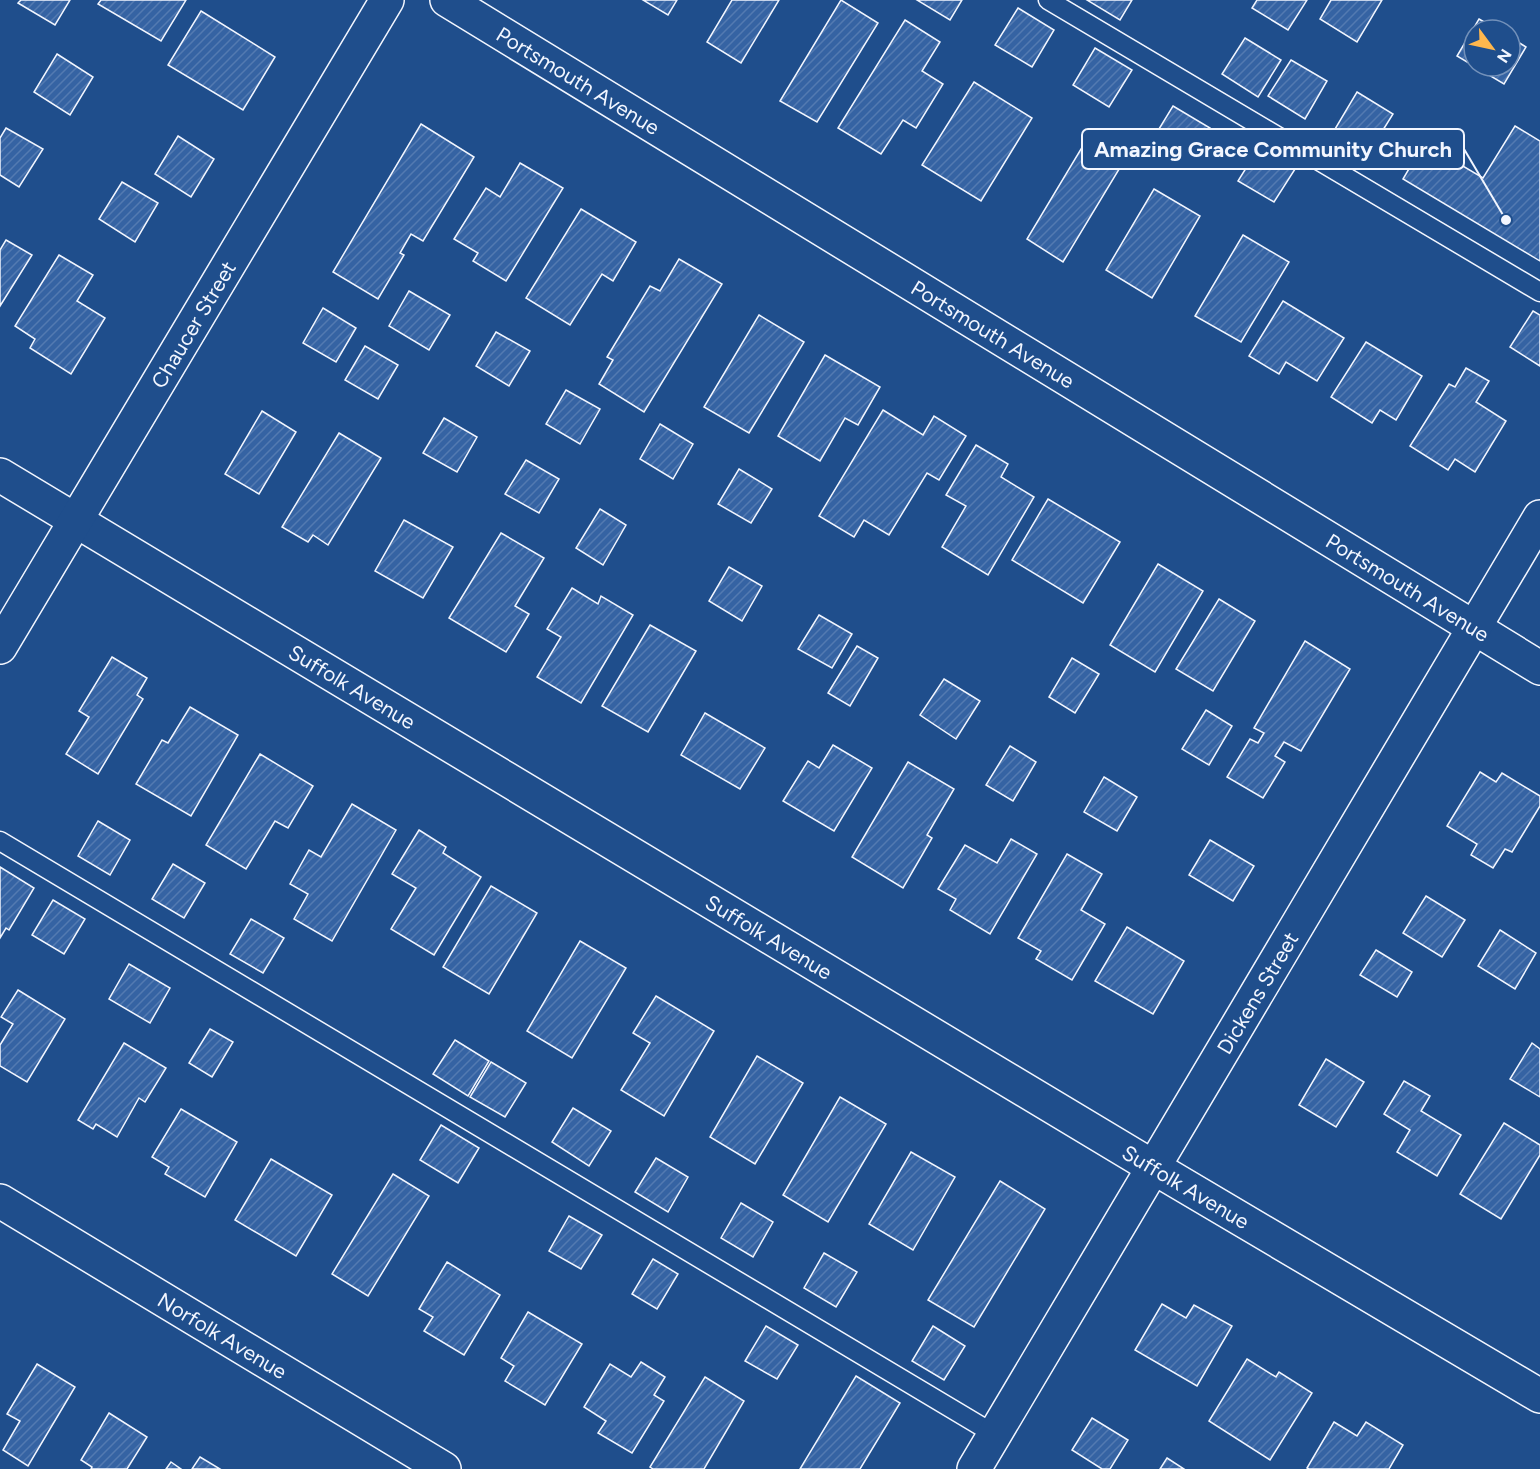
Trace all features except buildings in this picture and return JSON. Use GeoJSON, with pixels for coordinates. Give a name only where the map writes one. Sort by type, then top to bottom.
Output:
{"type":"FeatureCollection","features":[{"type":"Feature","properties":{"kind":"street","name":"Chaucer Street"},"geometry":{"type":"LineString","coordinates":[[0,647],[387,0]]}},
{"type":"Feature","properties":{"kind":"street","name":"Portsmouth Avenue"},"geometry":{"type":"LineString","coordinates":[[447,0],[1540,668]]}},
{"type":"Feature","properties":{"kind":"street","name":"Suffolk Avenue"},"geometry":{"type":"LineString","coordinates":[[0,475],[1153,1167],[1540,1396]]}},
{"type":"Feature","properties":{"kind":"street","name":"Dickens Street"},"geometry":{"type":"LineString","coordinates":[[974,1469],[1540,518]]}},
{"type":"Feature","properties":{"kind":"street","name":"Norfolk Avenue"},"geometry":{"type":"LineString","coordinates":[[0,1201],[444,1469]]}},
{"type":"Feature","properties":{"kind":"lane"},"geometry":{"type":"LineString","coordinates":[[1048,0],[1540,292]]}},
{"type":"Feature","properties":{"kind":"lane"},"geometry":{"type":"LineString","coordinates":[[0,841],[994,1434]]}},
{"type":"Feature","properties":{"kind":"place","name":"Amazing Grace Community Church"},"geometry":{"type":"Point","coordinates":[1506,220]}}]}
